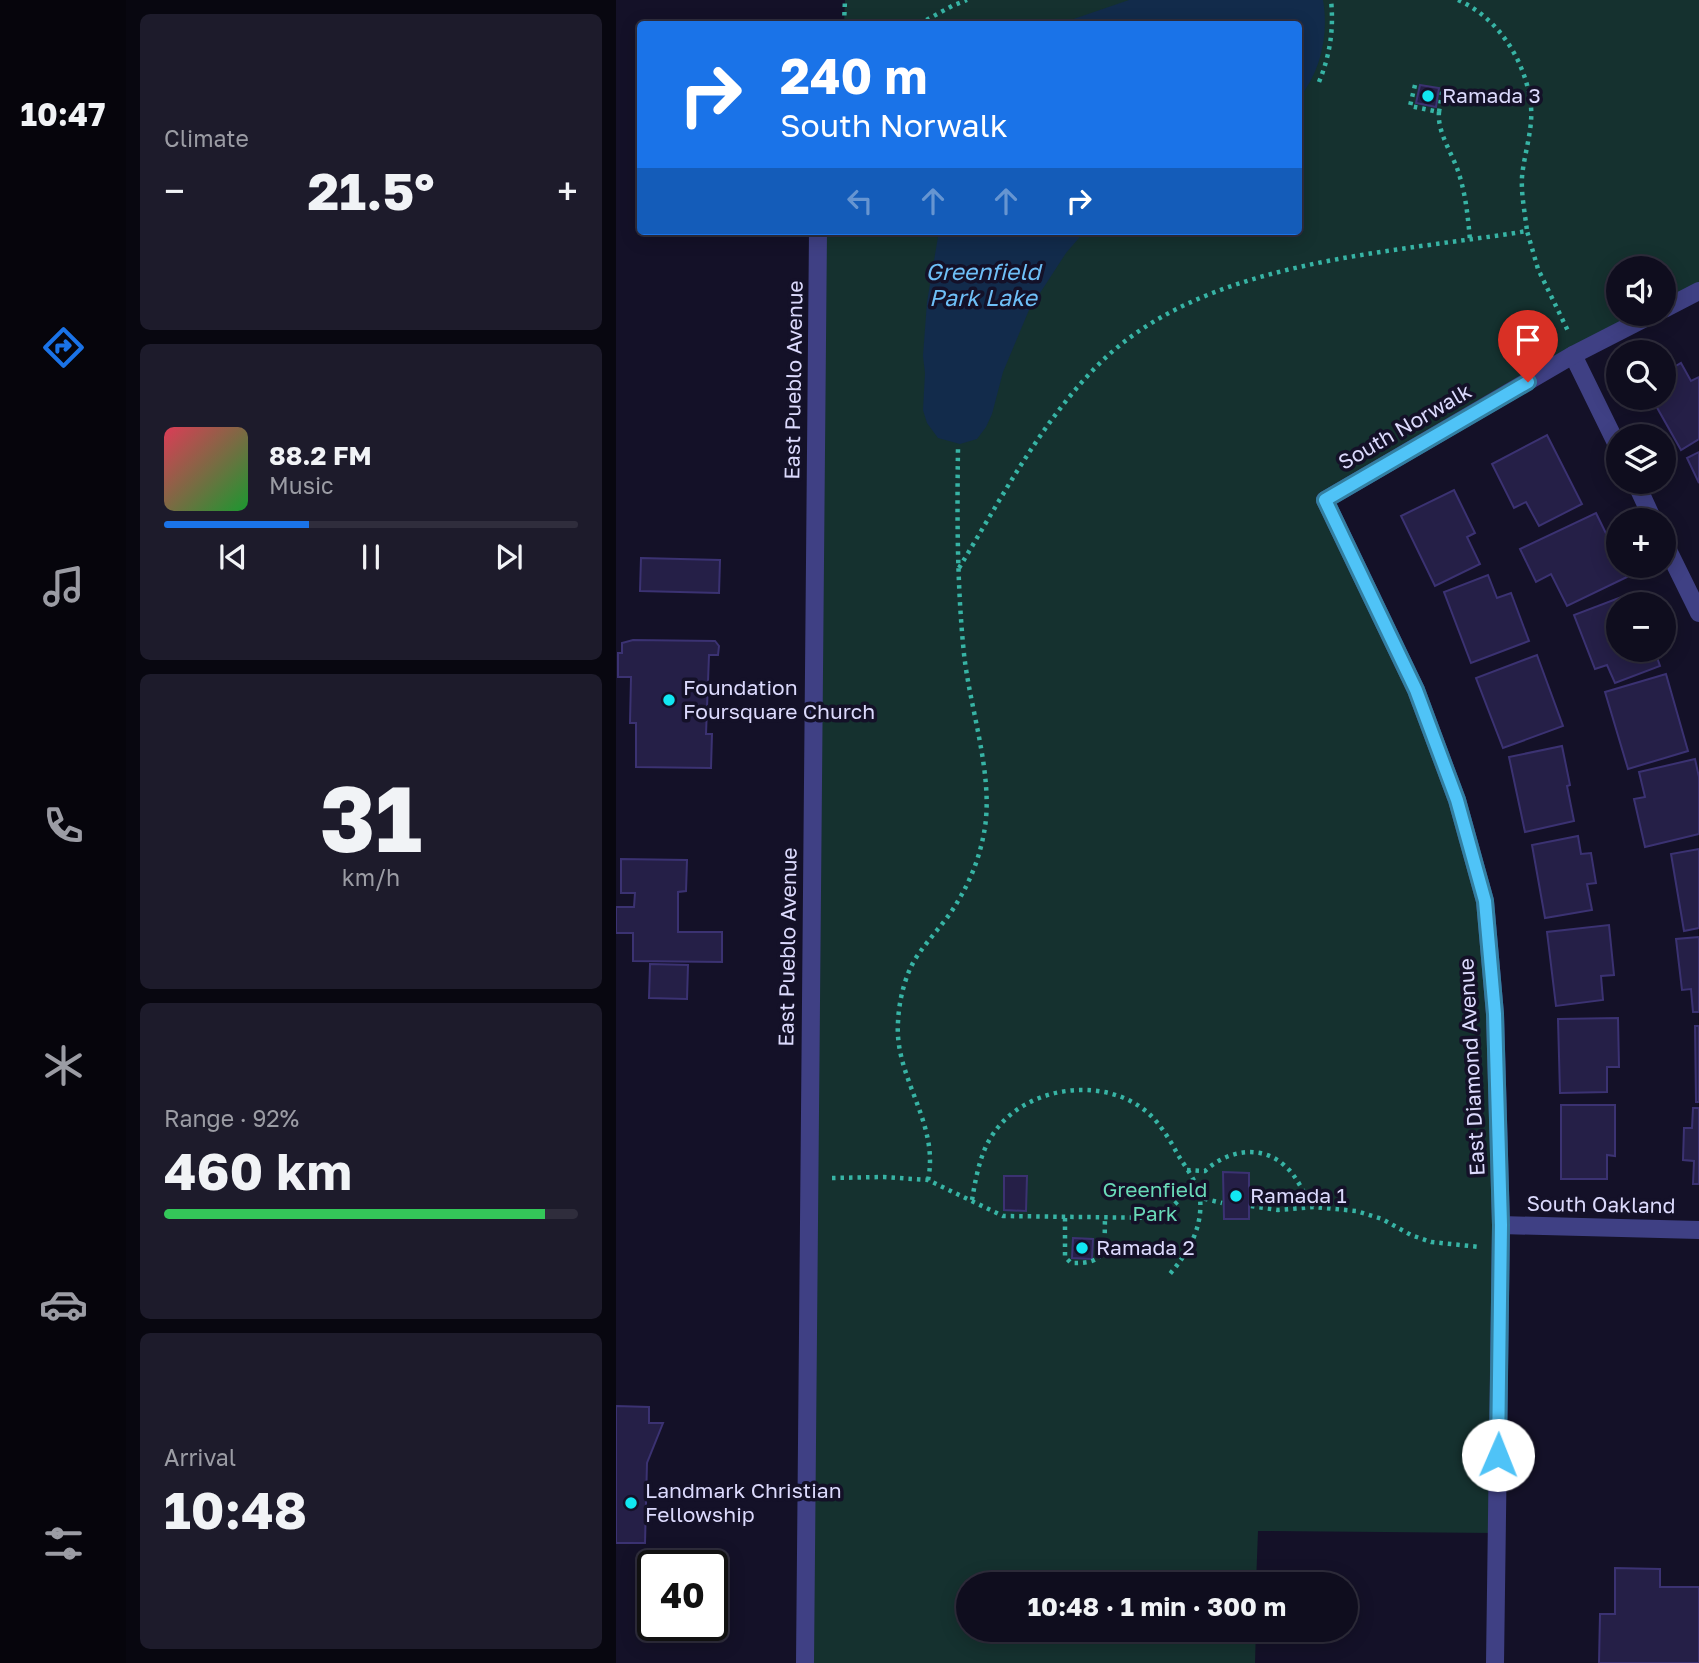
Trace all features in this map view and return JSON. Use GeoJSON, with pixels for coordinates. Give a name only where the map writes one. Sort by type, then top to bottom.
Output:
{"type":"FeatureCollection","features":[{"type":"Feature","properties":{"kind":"street","name":"East Pueblo Avenue"},"geometry":{"type":"LineString","coordinates":[[806,1663],[818,235]]}},
{"type":"Feature","properties":{"kind":"street"},"geometry":{"type":"LineString","coordinates":[[1676,303],[1699,291]]}},
{"type":"Feature","properties":{"kind":"street","name":"South Norwalk"},"geometry":{"type":"LineString","coordinates":[[1325,500],[1576,354],[1630,326]]}},
{"type":"Feature","properties":{"kind":"street"},"geometry":{"type":"LineString","coordinates":[[1576,354],[1608,424]]}},
{"type":"Feature","properties":{"kind":"street","name":"East Diamond Avenue"},"geometry":{"type":"LineString","coordinates":[[1325,500],[1416,690],[1457,800],[1485,901],[1495,1014],[1502,1248],[1495,1663]]}},
{"type":"Feature","properties":{"kind":"street"},"geometry":{"type":"LineString","coordinates":[[1676,566],[1699,613]]}},
{"type":"Feature","properties":{"kind":"street","name":"South Oakland"},"geometry":{"type":"LineString","coordinates":[[1501,1225],[1699,1230]]}},
{"type":"Feature","properties":{"kind":"path"},"geometry":{"type":"LineString","coordinates":[[844,21],[845,0]]}},
{"type":"Feature","properties":{"kind":"path"},"geometry":{"type":"LineString","coordinates":[[924,21],[967,0]]}},
{"type":"Feature","properties":{"kind":"path"},"geometry":{"type":"LineString","coordinates":[[1319,82],[1331,46],[1331,0]]}},
{"type":"Feature","properties":{"kind":"path"},"geometry":{"type":"LineString","coordinates":[[1458,0],[1484,16],[1502,36],[1517,59],[1526,82],[1531,108],[1522,193],[1527,231],[1538,269],[1576,354]]}},
{"type":"Feature","properties":{"kind":"path"},"geometry":{"type":"LineString","coordinates":[[1415,85],[1410,106],[1439,112]]}},
{"type":"Feature","properties":{"kind":"path"},"geometry":{"type":"LineString","coordinates":[[1443,87],[1439,126],[1462,186],[1470,240]]}},
{"type":"Feature","properties":{"kind":"path"},"geometry":{"type":"LineString","coordinates":[[959,568],[1043,432],[1096,366],[1125,341],[1158,320],[1239,284],[1285,270],[1373,253],[1527,231]]}},
{"type":"Feature","properties":{"kind":"path"},"geometry":{"type":"LineString","coordinates":[[928,1180],[931,1146],[924,1118],[903,1070],[897,1042],[898,1019],[910,968],[918,953],[957,904],[970,880],[980,851],[987,807],[987,785],[964,656],[957,517],[958,448]]}},
{"type":"Feature","properties":{"kind":"path"},"geometry":{"type":"LineString","coordinates":[[972,1200],[981,1161],[994,1132],[1015,1112],[1033,1101],[1070,1090],[1109,1094],[1129,1101],[1146,1111],[1162,1129],[1187,1170],[1200,1198],[1195,1237],[1185,1256],[1169,1275]]}},
{"type":"Feature","properties":{"kind":"path"},"geometry":{"type":"LineString","coordinates":[[1187,1170],[1205,1171],[1234,1153],[1273,1156],[1287,1167],[1314,1207]]}},
{"type":"Feature","properties":{"kind":"path"},"geometry":{"type":"LineString","coordinates":[[832,1178],[928,1180],[1003,1216],[1161,1218],[1185,1194],[1222,1203]]}},
{"type":"Feature","properties":{"kind":"path"},"geometry":{"type":"LineString","coordinates":[[1251,1206],[1278,1210],[1314,1207],[1368,1214],[1432,1242],[1502,1248]]}},
{"type":"Feature","properties":{"kind":"path"},"geometry":{"type":"LineString","coordinates":[[1065,1217],[1065,1258],[1075,1263],[1095,1261],[1100,1256],[1104,1247],[1105,1218]]}},
{"type":"Feature","properties":{"kind":"green space","name":"Greenfield Park"},"geometry":{"type":"Polygon","coordinates":[[[845,0],[1699,0],[1699,295],[1676,308],[1676,256],[1606,256],[1606,326],[1643,326],[1617,340],[1606,340],[1606,346],[1326,500],[1416,690],[1485,901],[1495,1014],[1496,1533],[1258,1531],[1256,1572],[956,1572],[956,1642],[1256,1642],[1255,1663],[806,1663],[818,235],[1302,235],[1302,21],[844,21],[845,0]]]}},
{"type":"Feature","properties":{"kind":"water"},"geometry":{"type":"Polygon","coordinates":[[[1129,0],[1323,0],[1325,13],[1322,52],[1313,76],[1302,94],[1302,21],[1068,21],[1129,0]]]}},
{"type":"Feature","properties":{"kind":"water","name":"Greenfield Park Lake"},"geometry":{"type":"Polygon","coordinates":[[[938,235],[1082,235],[1066,253],[1029,310],[1003,372],[992,414],[977,439],[960,444],[938,438],[927,423],[923,410],[923,356],[927,302],[938,235]]]}},
{"type":"Feature","properties":{"kind":"building","name":"Ramada 3"},"geometry":{"type":"Polygon","coordinates":[[[1420,85],[1439,88],[1436,107],[1416,103],[1420,85]]]}},
{"type":"Feature","properties":{"kind":"building"},"geometry":{"type":"Polygon","coordinates":[[[1681,363],[1691,381],[1699,377],[1699,439],[1681,450],[1676,441],[1676,424],[1666,424],[1658,410],[1676,410],[1676,366],[1681,363]]]}},
{"type":"Feature","properties":{"kind":"building"},"geometry":{"type":"Polygon","coordinates":[[[1547,435],[1582,504],[1539,526],[1526,502],[1514,508],[1492,464],[1547,435]]]}},
{"type":"Feature","properties":{"kind":"building"},"geometry":{"type":"Polygon","coordinates":[[[1699,452],[1699,483],[1687,458],[1699,452]]]}},
{"type":"Feature","properties":{"kind":"building"},"geometry":{"type":"Polygon","coordinates":[[[1454,490],[1475,533],[1467,537],[1480,564],[1435,586],[1401,516],[1454,490]]]}},
{"type":"Feature","properties":{"kind":"building"},"geometry":{"type":"Polygon","coordinates":[[[1596,513],[1606,533],[1606,578],[1625,578],[1567,606],[1551,574],[1536,582],[1520,549],[1596,513]]]}},
{"type":"Feature","properties":{"kind":"building"},"geometry":{"type":"Polygon","coordinates":[[[641,558],[720,560],[719,593],[640,591],[641,558]]]}},
{"type":"Feature","properties":{"kind":"building"},"geometry":{"type":"Polygon","coordinates":[[[1488,575],[1497,598],[1511,593],[1529,641],[1471,663],[1444,592],[1488,575]]]}},
{"type":"Feature","properties":{"kind":"building"},"geometry":{"type":"Polygon","coordinates":[[[1606,603],[1606,662],[1659,662],[1660,666],[1615,683],[1607,665],[1595,669],[1574,615],[1606,603]]]}},
{"type":"Feature","properties":{"kind":"building","name":"Foundation Foursquare Church"},"geometry":{"type":"Polygon","coordinates":[[[633,640],[715,641],[719,646],[718,655],[709,655],[706,734],[712,734],[711,768],[636,767],[636,723],[630,723],[631,677],[618,677],[618,653],[622,653],[622,643],[633,640]]]}},
{"type":"Feature","properties":{"kind":"building"},"geometry":{"type":"Polygon","coordinates":[[[1537,655],[1563,726],[1503,748],[1476,678],[1537,655]]]}},
{"type":"Feature","properties":{"kind":"building"},"geometry":{"type":"Polygon","coordinates":[[[1666,674],[1688,751],[1628,769],[1605,692],[1666,674]]]}},
{"type":"Feature","properties":{"kind":"building"},"geometry":{"type":"Polygon","coordinates":[[[1562,746],[1574,821],[1525,832],[1509,757],[1562,746]]]}},
{"type":"Feature","properties":{"kind":"building"},"geometry":{"type":"Polygon","coordinates":[[[1695,759],[1699,777],[1699,834],[1645,847],[1634,799],[1645,797],[1639,772],[1695,759]]]}},
{"type":"Feature","properties":{"kind":"building"},"geometry":{"type":"Polygon","coordinates":[[[1578,836],[1581,854],[1591,853],[1596,883],[1587,884],[1592,910],[1545,918],[1532,845],[1578,836]]]}},
{"type":"Feature","properties":{"kind":"building"},"geometry":{"type":"Polygon","coordinates":[[[1699,849],[1699,928],[1684,931],[1671,854],[1699,849]]]}},
{"type":"Feature","properties":{"kind":"building"},"geometry":{"type":"Polygon","coordinates":[[[621,859],[687,860],[686,891],[678,892],[678,932],[722,932],[722,962],[633,961],[633,933],[616,933],[616,907],[634,907],[635,893],[621,893],[621,859]]]}},
{"type":"Feature","properties":{"kind":"building"},"geometry":{"type":"Polygon","coordinates":[[[1609,925],[1614,975],[1601,976],[1603,1000],[1556,1006],[1547,932],[1609,925]]]}},
{"type":"Feature","properties":{"kind":"building"},"geometry":{"type":"Polygon","coordinates":[[[1699,937],[1699,1012],[1693,1012],[1691,989],[1682,990],[1676,939],[1699,937]]]}},
{"type":"Feature","properties":{"kind":"building"},"geometry":{"type":"Polygon","coordinates":[[[650,964],[688,965],[687,999],[649,998],[650,964]]]}},
{"type":"Feature","properties":{"kind":"building"},"geometry":{"type":"Polygon","coordinates":[[[1618,1018],[1619,1067],[1607,1067],[1607,1092],[1560,1093],[1558,1019],[1618,1018]]]}},
{"type":"Feature","properties":{"kind":"building"},"geometry":{"type":"Polygon","coordinates":[[[1695,1026],[1699,1026],[1699,1102],[1696,1102],[1695,1026]]]}},
{"type":"Feature","properties":{"kind":"building"},"geometry":{"type":"Polygon","coordinates":[[[1561,1105],[1615,1105],[1615,1156],[1607,1155],[1607,1179],[1561,1179],[1561,1105]]]}},
{"type":"Feature","properties":{"kind":"building"},"geometry":{"type":"Polygon","coordinates":[[[1693,1108],[1699,1108],[1699,1184],[1693,1184],[1694,1161],[1683,1160],[1684,1128],[1692,1128],[1693,1108]]]}},
{"type":"Feature","properties":{"kind":"building","name":"Ramada 1"},"geometry":{"type":"Polygon","coordinates":[[[1223,1172],[1249,1173],[1249,1219],[1224,1219],[1223,1172]]]}},
{"type":"Feature","properties":{"kind":"building"},"geometry":{"type":"Polygon","coordinates":[[[1004,1176],[1027,1176],[1026,1211],[1004,1210],[1004,1176]]]}},
{"type":"Feature","properties":{"kind":"building","name":"Ramada 2"},"geometry":{"type":"Polygon","coordinates":[[[1073,1238],[1093,1239],[1092,1259],[1072,1258],[1073,1238]]]}},
{"type":"Feature","properties":{"kind":"building","name":"Landmark Christian Fellowship"},"geometry":{"type":"Polygon","coordinates":[[[616,1406],[649,1407],[649,1423],[663,1423],[647,1463],[645,1543],[616,1543],[616,1406]]]}},
{"type":"Feature","properties":{"kind":"building"},"geometry":{"type":"Polygon","coordinates":[[[1615,1568],[1660,1569],[1660,1587],[1699,1587],[1699,1663],[1599,1663],[1600,1614],[1615,1614],[1615,1568]]]}},
{"type":"Feature","properties":{"kind":"place","name":"Ramada 3"},"geometry":{"type":"Point","coordinates":[1428,96]}},
{"type":"Feature","properties":{"kind":"place","name":"Foundation Foursquare Church"},"geometry":{"type":"Point","coordinates":[669,700]}},
{"type":"Feature","properties":{"kind":"place","name":"Ramada 1"},"geometry":{"type":"Point","coordinates":[1236,1196]}},
{"type":"Feature","properties":{"kind":"place","name":"Ramada 2"},"geometry":{"type":"Point","coordinates":[1082,1248]}},
{"type":"Feature","properties":{"kind":"place","name":"Landmark Christian Fellowship"},"geometry":{"type":"Point","coordinates":[631,1503]}},
{"type":"Feature","properties":{"kind":"route"},"geometry":{"type":"LineString","coordinates":[[1498,1455],[1502,1248],[1495,1014],[1485,901],[1457,800],[1416,690],[1325,500],[1528,382]]}}]}
